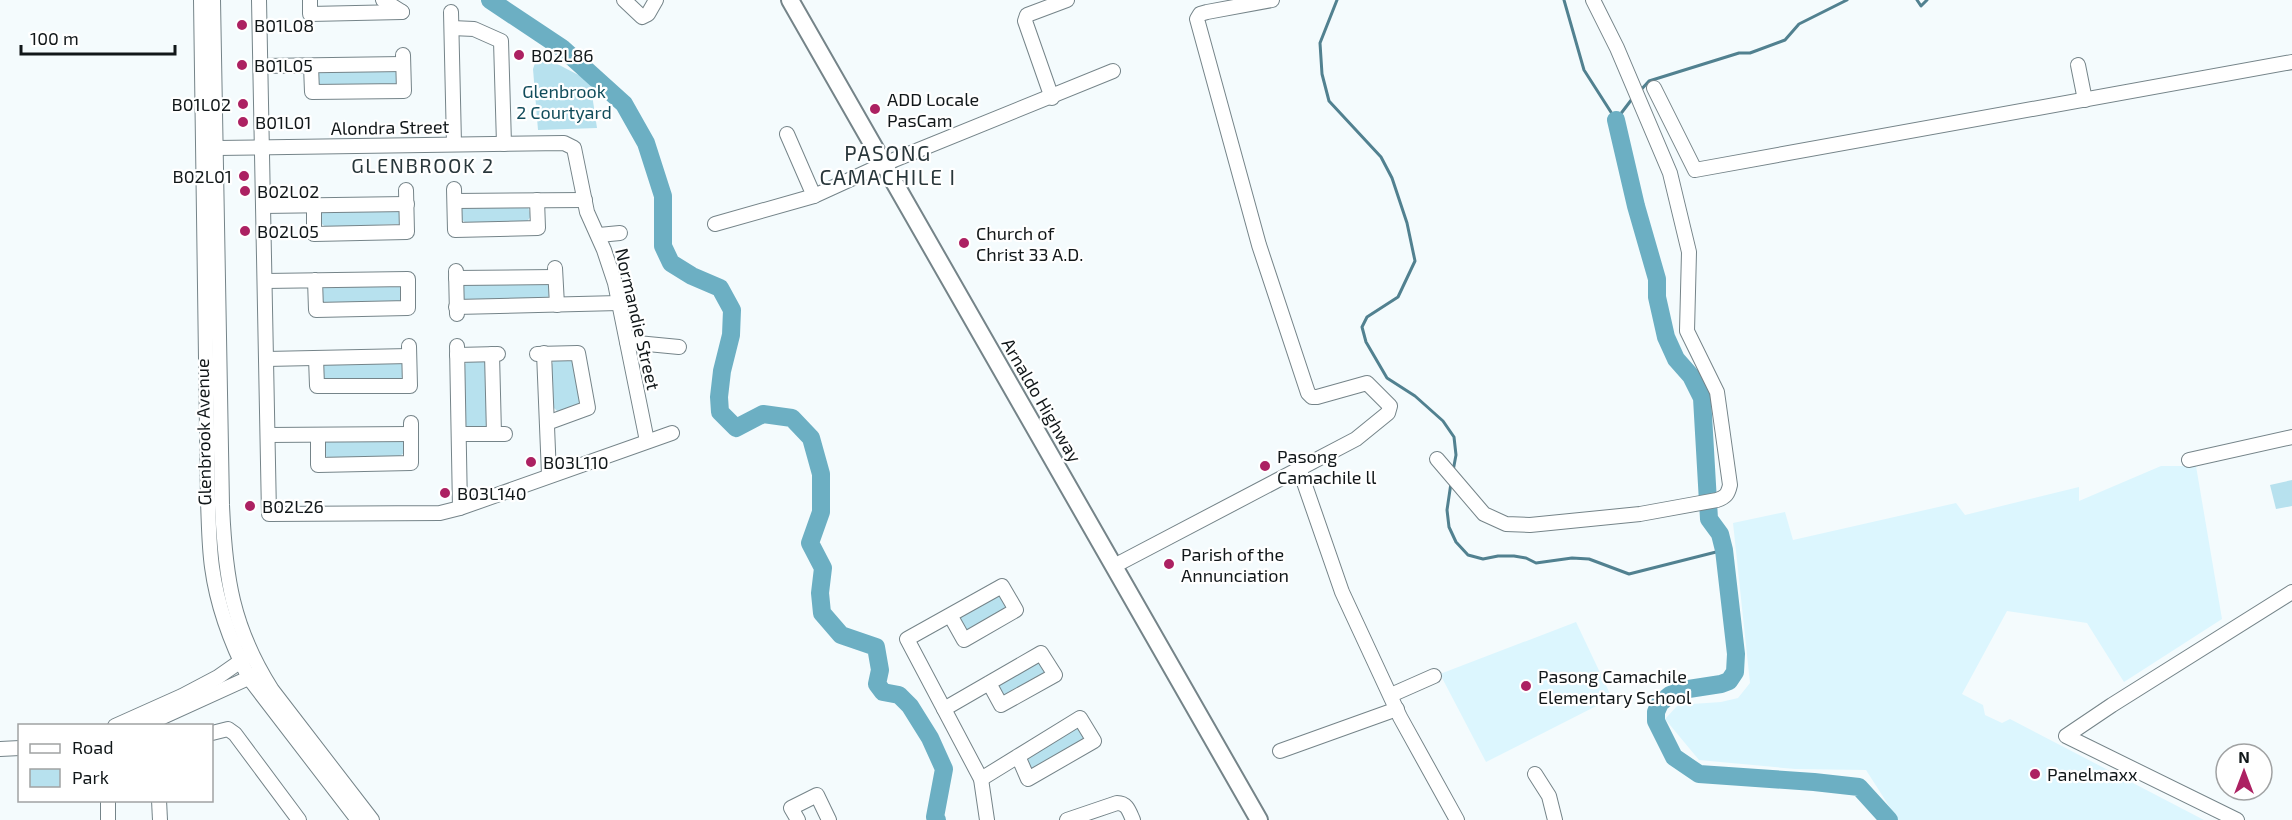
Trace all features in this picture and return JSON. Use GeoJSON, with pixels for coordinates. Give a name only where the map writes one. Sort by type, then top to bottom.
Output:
{"type":"FeatureCollection","features":[{"type":"Feature","properties":{"kind":"main road","name":"Arnaldo Highway"},"geometry":{"type":"LineString","coordinates":[[789,0],[1259,820]]}},
{"type":"Feature","properties":{"kind":"street","name":"Glenbrook Avenue"},"geometry":{"type":"LineString","coordinates":[[201,0],[208,502],[211,556],[221,606],[255,675],[358,820]]}},
{"type":"Feature","properties":{"kind":"street","name":"Glenbrook Avenue"},"geometry":{"type":"LineString","coordinates":[[213,0],[222,505],[225,563],[246,657]]}},
{"type":"Feature","properties":{"kind":"street"},"geometry":{"type":"LineString","coordinates":[[259,0],[269,514],[440,513],[672,433]]}},
{"type":"Feature","properties":{"kind":"street"},"geometry":{"type":"LineString","coordinates":[[310,0],[310,14],[402,12],[382,0]]}},
{"type":"Feature","properties":{"kind":"street"},"geometry":{"type":"LineString","coordinates":[[624,0],[642,17],[648,14],[656,0]]}},
{"type":"Feature","properties":{"kind":"street"},"geometry":{"type":"LineString","coordinates":[[1052,98],[1025,21],[1027,15],[1063,0]]}},
{"type":"Feature","properties":{"kind":"street"},"geometry":{"type":"LineString","coordinates":[[1114,566],[1356,439],[1388,413],[1390,406],[1367,383],[1317,397],[1312,397],[1308,393],[1259,245],[1197,16],[1207,12],[1272,0]]}},
{"type":"Feature","properties":{"kind":"street"},"geometry":{"type":"LineString","coordinates":[[1437,459],[1484,514],[1506,524],[1530,525],[1717,501],[1725,498],[1730,484],[1717,392],[1687,331],[1689,252],[1670,173],[1593,0]]}},
{"type":"Feature","properties":{"kind":"street"},"geometry":{"type":"LineString","coordinates":[[451,12],[454,144]]}},
{"type":"Feature","properties":{"kind":"street"},"geometry":{"type":"LineString","coordinates":[[452,28],[474,29],[501,41],[504,144]]}},
{"type":"Feature","properties":{"kind":"street"},"geometry":{"type":"LineString","coordinates":[[261,66],[311,66],[403,60],[404,91],[312,92],[311,66]]}},
{"type":"Feature","properties":{"kind":"street"},"geometry":{"type":"LineString","coordinates":[[1654,88],[1695,170],[2292,62]]}},
{"type":"Feature","properties":{"kind":"street"},"geometry":{"type":"LineString","coordinates":[[2078,65],[2085,100]]}},
{"type":"Feature","properties":{"kind":"street"},"geometry":{"type":"LineString","coordinates":[[715,224],[814,196],[885,164],[1113,72]]}},
{"type":"Feature","properties":{"kind":"street"},"geometry":{"type":"LineString","coordinates":[[787,134],[814,196]]}},
{"type":"Feature","properties":{"kind":"street","name":"Alondra Street"},"geometry":{"type":"LineString","coordinates":[[217,148],[564,143]]}},
{"type":"Feature","properties":{"kind":"street","name":"Normandie Street"},"geometry":{"type":"LineString","coordinates":[[564,143],[574,148],[587,212],[610,266],[647,441]]}},
{"type":"Feature","properties":{"kind":"street"},"geometry":{"type":"LineString","coordinates":[[537,200],[538,228],[455,230],[455,195],[537,200],[585,200]]}},
{"type":"Feature","properties":{"kind":"street"},"geometry":{"type":"LineString","coordinates":[[263,206],[314,205],[406,197],[407,232],[314,234],[314,205]]}},
{"type":"Feature","properties":{"kind":"street"},"geometry":{"type":"LineString","coordinates":[[598,235],[620,233]]}},
{"type":"Feature","properties":{"kind":"street"},"geometry":{"type":"LineString","coordinates":[[557,305],[555,272],[456,274],[457,310],[619,303]]}},
{"type":"Feature","properties":{"kind":"street"},"geometry":{"type":"LineString","coordinates":[[265,281],[315,280],[408,279],[408,308],[316,310],[315,280]]}},
{"type":"Feature","properties":{"kind":"street"},"geometry":{"type":"LineString","coordinates":[[627,342],[679,347]]}},
{"type":"Feature","properties":{"kind":"street"},"geometry":{"type":"LineString","coordinates":[[459,434],[499,434],[495,354],[457,350],[460,508]]}},
{"type":"Feature","properties":{"kind":"street"},"geometry":{"type":"LineString","coordinates":[[266,359],[409,351],[410,386],[317,386],[316,358]]}},
{"type":"Feature","properties":{"kind":"street"},"geometry":{"type":"LineString","coordinates":[[547,423],[588,408],[578,353],[540,353],[547,423],[549,475]]}},
{"type":"Feature","properties":{"kind":"street"},"geometry":{"type":"LineString","coordinates":[[268,435],[318,435],[411,429],[411,463],[318,465],[318,435]]}},
{"type":"Feature","properties":{"kind":"street"},"geometry":{"type":"LineString","coordinates":[[2189,460],[2292,437]]}},
{"type":"Feature","properties":{"kind":"street"},"geometry":{"type":"LineString","coordinates":[[1299,468],[1342,592],[1397,709],[1457,820]]}},
{"type":"Feature","properties":{"kind":"street"},"geometry":{"type":"LineString","coordinates":[[950,615],[964,640],[1016,610],[1002,586],[950,615],[907,639],[981,779],[987,820]]}},
{"type":"Feature","properties":{"kind":"street"},"geometry":{"type":"LineString","coordinates":[[2237,820],[2066,736],[2292,592]]}},
{"type":"Feature","properties":{"kind":"street"},"geometry":{"type":"LineString","coordinates":[[944,709],[989,683],[1041,653],[1054,675],[1001,705],[989,683]]}},
{"type":"Feature","properties":{"kind":"street"},"geometry":{"type":"LineString","coordinates":[[119,724],[219,677],[246,657]]}},
{"type":"Feature","properties":{"kind":"street","name":"Glenbrook Avenue"},"geometry":{"type":"LineString","coordinates":[[255,675],[272,690],[372,820]]}},
{"type":"Feature","properties":{"kind":"street"},"geometry":{"type":"LineString","coordinates":[[146,724],[255,675]]}},
{"type":"Feature","properties":{"kind":"street"},"geometry":{"type":"LineString","coordinates":[[1391,695],[1434,676]]}},
{"type":"Feature","properties":{"kind":"street"},"geometry":{"type":"LineString","coordinates":[[1280,751],[1397,709]]}},
{"type":"Feature","properties":{"kind":"street"},"geometry":{"type":"LineString","coordinates":[[981,779],[1018,756],[1080,718],[1094,741],[1028,779],[1018,756]]}},
{"type":"Feature","properties":{"kind":"street"},"geometry":{"type":"LineString","coordinates":[[213,733],[228,729],[235,734],[299,820]]}},
{"type":"Feature","properties":{"kind":"street"},"geometry":{"type":"LineString","coordinates":[[0,749],[18,748]]}},
{"type":"Feature","properties":{"kind":"street"},"geometry":{"type":"LineString","coordinates":[[0,758],[18,757]]}},
{"type":"Feature","properties":{"kind":"street"},"geometry":{"type":"LineString","coordinates":[[1535,774],[1549,796],[1555,820]]}},
{"type":"Feature","properties":{"kind":"street"},"geometry":{"type":"LineString","coordinates":[[798,820],[791,807],[818,795],[829,820]]}},
{"type":"Feature","properties":{"kind":"street"},"geometry":{"type":"LineString","coordinates":[[108,802],[108,820]]}},
{"type":"Feature","properties":{"kind":"street"},"geometry":{"type":"LineString","coordinates":[[159,802],[160,820]]}},
{"type":"Feature","properties":{"kind":"street"},"geometry":{"type":"LineString","coordinates":[[1067,820],[1101,815],[1117,803],[1123,803],[1126,806],[1133,820]]}},
{"type":"Feature","properties":{"kind":"shaded area"},"geometry":{"type":"Polygon","coordinates":[[[2161,466],[2196,466],[2222,619],[2124,682],[2087,623],[2007,611],[1962,694],[1983,705],[1985,715],[2002,723],[2010,719],[2204,820],[1898,820],[1866,770],[1795,769],[1699,760],[1665,719],[1678,705],[1721,702],[1738,698],[1750,683],[1733,523],[1785,512],[1793,540],[1956,503],[1965,515],[2079,487],[2079,501],[2161,466]]]}},
{"type":"Feature","properties":{"kind":"shaded area","name":"Pasong Camachile Elementary School"},"geometry":{"type":"Polygon","coordinates":[[[1576,622],[1612,698],[1486,762],[1440,674],[1576,622]]]}},
{"type":"Feature","properties":{"kind":"green space","name":"Glenbrook 2 Courtyard"},"geometry":{"type":"Polygon","coordinates":[[[538,54],[590,81],[597,128],[538,130],[533,69],[538,54]]]}},
{"type":"Feature","properties":{"kind":"green space"},"geometry":{"type":"Polygon","coordinates":[[[392,68],[398,71],[398,85],[321,87],[318,85],[320,71],[392,68]]]}},
{"type":"Feature","properties":{"kind":"green space"},"geometry":{"type":"Polygon","coordinates":[[[464,206],[528,207],[531,216],[526,223],[467,224],[460,218],[460,211],[464,206]]]}},
{"type":"Feature","properties":{"kind":"green space"},"geometry":{"type":"Polygon","coordinates":[[[323,210],[400,210],[400,224],[326,227],[319,222],[320,212],[323,210]]]}},
{"type":"Feature","properties":{"kind":"green space"},"geometry":{"type":"Polygon","coordinates":[[[465,284],[548,284],[550,295],[546,299],[468,301],[463,298],[462,286],[465,284]]]}},
{"type":"Feature","properties":{"kind":"green space"},"geometry":{"type":"Polygon","coordinates":[[[400,285],[402,300],[400,302],[326,304],[321,301],[323,287],[400,285]]]}},
{"type":"Feature","properties":{"kind":"green space"},"geometry":{"type":"Polygon","coordinates":[[[470,359],[482,359],[486,362],[488,425],[486,428],[467,429],[465,426],[464,365],[470,359]]]}},
{"type":"Feature","properties":{"kind":"green space"},"geometry":{"type":"Polygon","coordinates":[[[554,359],[574,360],[581,400],[578,407],[558,412],[552,406],[551,367],[554,359]]]}},
{"type":"Feature","properties":{"kind":"green space"},"geometry":{"type":"Polygon","coordinates":[[[400,362],[403,364],[405,375],[400,379],[326,380],[321,372],[325,364],[400,362]]]}},
{"type":"Feature","properties":{"kind":"green space"},"geometry":{"type":"Polygon","coordinates":[[[326,440],[404,441],[406,452],[398,457],[329,458],[324,455],[323,442],[326,440]]]}},
{"type":"Feature","properties":{"kind":"green space"},"geometry":{"type":"Polygon","coordinates":[[[2292,480],[2292,506],[2276,509],[2270,485],[2292,480]]]}},
{"type":"Feature","properties":{"kind":"green space"},"geometry":{"type":"Polygon","coordinates":[[[994,594],[1001,595],[1007,606],[1006,609],[967,631],[964,630],[958,615],[994,594]]]}},
{"type":"Feature","properties":{"kind":"green space"},"geometry":{"type":"Polygon","coordinates":[[[1040,661],[1046,673],[1005,698],[995,686],[1040,661]]]}},
{"type":"Feature","properties":{"kind":"green space"},"geometry":{"type":"Polygon","coordinates":[[[1076,727],[1085,739],[1032,769],[1029,767],[1026,758],[1076,727]]]}},
{"type":"Feature","properties":{"kind":"waterway"},"geometry":{"type":"LineString","coordinates":[[490,0],[562,48],[624,104],[646,143],[663,196],[663,246],[671,263],[692,276],[720,288],[732,310],[731,335],[722,371],[720,412],[736,428],[763,414],[792,418],[811,438],[821,474],[821,512],[810,543],[823,568],[820,593],[822,613],[841,635],[876,647],[880,670],[877,684],[883,692],[899,695],[910,706],[930,738],[944,769],[935,817],[937,820]]}},
{"type":"Feature","properties":{"kind":"waterway"},"geometry":{"type":"LineString","coordinates":[[1337,0],[1320,43],[1322,74],[1329,101],[1381,157],[1392,178],[1407,223],[1415,261],[1398,297],[1367,317],[1362,327],[1366,342],[1387,378],[1415,396],[1443,421],[1454,437],[1456,455],[1453,471]]}},
{"type":"Feature","properties":{"kind":"waterway"},"geometry":{"type":"LineString","coordinates":[[1564,0],[1584,70],[1616,120],[1632,99]]}},
{"type":"Feature","properties":{"kind":"waterway"},"geometry":{"type":"LineString","coordinates":[[1639,92],[1649,81],[1739,53],[1750,53],[1785,40],[1799,24],[1847,0]]}},
{"type":"Feature","properties":{"kind":"waterway"},"geometry":{"type":"LineString","coordinates":[[1917,0],[1921,6],[1927,0]]}},
{"type":"Feature","properties":{"kind":"waterway"},"geometry":{"type":"LineString","coordinates":[[1616,120],[1636,206],[1657,279],[1657,297],[1666,337],[1676,359],[1691,376],[1702,398],[1709,519],[1720,534],[1724,550],[1736,654],[1735,672],[1729,681],[1682,690],[1670,695],[1660,703],[1656,712],[1656,721],[1674,757],[1699,774],[1859,787],[1889,820]]}},
{"type":"Feature","properties":{"kind":"waterway"},"geometry":{"type":"LineString","coordinates":[[1451,483],[1447,510],[1449,527],[1456,542],[1468,555],[1483,559],[1514,556],[1536,563],[1572,558],[1589,559],[1629,574],[1724,550]]}},
{"type":"Feature","properties":{"kind":"place","name":"B01L08"},"geometry":{"type":"Point","coordinates":[242,25]}},
{"type":"Feature","properties":{"kind":"place","name":"B02L86"},"geometry":{"type":"Point","coordinates":[519,55]}},
{"type":"Feature","properties":{"kind":"place","name":"B01L05"},"geometry":{"type":"Point","coordinates":[242,65]}},
{"type":"Feature","properties":{"kind":"place","name":"B01L02"},"geometry":{"type":"Point","coordinates":[243,104]}},
{"type":"Feature","properties":{"kind":"place","name":"ADD Locale PasCam"},"geometry":{"type":"Point","coordinates":[875,109]}},
{"type":"Feature","properties":{"kind":"place","name":"B01L01"},"geometry":{"type":"Point","coordinates":[243,122]}},
{"type":"Feature","properties":{"kind":"place","name":"B02L01"},"geometry":{"type":"Point","coordinates":[244,176]}},
{"type":"Feature","properties":{"kind":"place","name":"B02L02"},"geometry":{"type":"Point","coordinates":[245,191]}},
{"type":"Feature","properties":{"kind":"place","name":"B02L05"},"geometry":{"type":"Point","coordinates":[245,231]}},
{"type":"Feature","properties":{"kind":"place","name":"Church of Christ 33 A.D."},"geometry":{"type":"Point","coordinates":[964,243]}},
{"type":"Feature","properties":{"kind":"place","name":"B03L110"},"geometry":{"type":"Point","coordinates":[531,462]}},
{"type":"Feature","properties":{"kind":"place","name":"Pasong Camachile ll"},"geometry":{"type":"Point","coordinates":[1265,466]}},
{"type":"Feature","properties":{"kind":"place","name":"B03L140"},"geometry":{"type":"Point","coordinates":[445,493]}},
{"type":"Feature","properties":{"kind":"place","name":"B02L26"},"geometry":{"type":"Point","coordinates":[250,506]}},
{"type":"Feature","properties":{"kind":"place","name":"Parish of the Annunciation"},"geometry":{"type":"Point","coordinates":[1169,564]}},
{"type":"Feature","properties":{"kind":"place","name":"Pasong Camachile Elementary School"},"geometry":{"type":"Point","coordinates":[1526,686]}},
{"type":"Feature","properties":{"kind":"place","name":"Panelmaxx"},"geometry":{"type":"Point","coordinates":[2035,774]}},
{"type":"Feature","properties":{"kind":"district","name":"PASONG CAMACHILE I"},"geometry":{"type":"Point","coordinates":[888,164]}},
{"type":"Feature","properties":{"kind":"district","name":"GLENBROOK 2"},"geometry":{"type":"Point","coordinates":[423,165]}}]}
